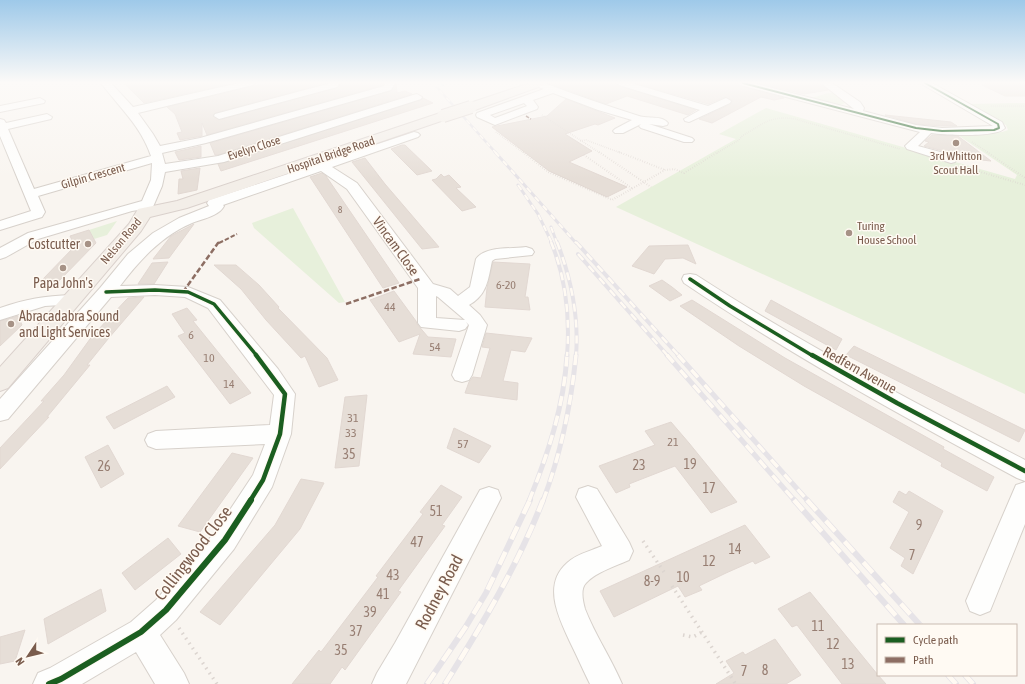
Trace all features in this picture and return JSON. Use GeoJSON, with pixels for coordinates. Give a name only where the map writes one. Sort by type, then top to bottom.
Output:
{"type":"FeatureCollection","features":[{"type":"Feature","properties":{"kind":"main road","name":"Hospital Bridge Road"},"geometry":{"type":"LineString","coordinates":[[146,209],[181,205],[319,164],[446,115]]}},
{"type":"Feature","properties":{"kind":"main road","name":"Nelson Road"},"geometry":{"type":"LineString","coordinates":[[0,382],[135,227],[146,209]]}},
{"type":"Feature","properties":{"kind":"street"},"geometry":{"type":"LineString","coordinates":[[134,115],[151,140],[157,160],[202,141],[294,115]]}},
{"type":"Feature","properties":{"kind":"street","name":"Evelyn Close"},"geometry":{"type":"LineString","coordinates":[[157,160],[220,159],[359,115]]}},
{"type":"Feature","properties":{"kind":"street"},"geometry":{"type":"LineString","coordinates":[[615,115],[688,140]]}},
{"type":"Feature","properties":{"kind":"street"},"geometry":{"type":"LineString","coordinates":[[625,115],[645,121],[654,120],[663,123]]}},
{"type":"Feature","properties":{"kind":"street"},"geometry":{"type":"LineString","coordinates":[[689,119],[697,115]]}},
{"type":"Feature","properties":{"kind":"street"},"geometry":{"type":"LineString","coordinates":[[865,115],[928,130],[994,130],[999,128],[998,124],[982,115]]}},
{"type":"Feature","properties":{"kind":"street"},"geometry":{"type":"LineString","coordinates":[[0,226],[31,217],[38,212],[1,125],[47,117]]}},
{"type":"Feature","properties":{"kind":"street"},"geometry":{"type":"LineString","coordinates":[[619,131],[637,122]]}},
{"type":"Feature","properties":{"kind":"street"},"geometry":{"type":"LineString","coordinates":[[928,130],[911,146],[953,162]]}},
{"type":"Feature","properties":{"kind":"street"},"geometry":{"type":"LineString","coordinates":[[0,413],[106,292],[134,257],[158,236],[184,221],[216,208],[217,202],[319,164],[414,135]]}},
{"type":"Feature","properties":{"kind":"street","name":"Gilpin Crescent"},"geometry":{"type":"LineString","coordinates":[[30,194],[157,160]]}},
{"type":"Feature","properties":{"kind":"street","name":"Nelson Road"},"geometry":{"type":"LineString","coordinates":[[146,209],[156,182],[157,160]]}},
{"type":"Feature","properties":{"kind":"street","name":"Vincam Close"},"geometry":{"type":"LineString","coordinates":[[319,164],[352,186],[427,288],[427,323],[458,325]]}},
{"type":"Feature","properties":{"kind":"street"},"geometry":{"type":"LineString","coordinates":[[0,254],[31,232],[128,208],[146,209]]}},
{"type":"Feature","properties":{"kind":"street"},"geometry":{"type":"LineString","coordinates":[[457,304],[472,296],[477,291],[484,259],[491,255],[526,252]]}},
{"type":"Feature","properties":{"kind":"street","name":"Redfern Avenue"},"geometry":{"type":"LineString","coordinates":[[690,279],[732,307],[810,354],[891,400],[1025,471]]}},
{"type":"Feature","properties":{"kind":"street"},"geometry":{"type":"LineString","coordinates":[[427,288],[444,293],[474,319],[478,326],[462,375]]}},
{"type":"Feature","properties":{"kind":"street","name":"Collingwood Close"},"geometry":{"type":"LineString","coordinates":[[49,684],[61,679],[141,632],[166,610],[225,540],[263,480],[280,434],[285,394],[271,374],[214,304],[188,292],[155,290],[106,292]]}},
{"type":"Feature","properties":{"kind":"street"},"geometry":{"type":"LineString","coordinates":[[0,314],[30,304],[45,301],[72,300]]}},
{"type":"Feature","properties":{"kind":"street"},"geometry":{"type":"LineString","coordinates":[[19,360],[46,360]]}},
{"type":"Feature","properties":{"kind":"street"},"geometry":{"type":"LineString","coordinates":[[156,440],[280,434]]}},
{"type":"Feature","properties":{"kind":"street"},"geometry":{"type":"LineString","coordinates":[[980,601],[1025,493]]}},
{"type":"Feature","properties":{"kind":"street"},"geometry":{"type":"LineString","coordinates":[[588,497],[620,551],[584,567],[576,573],[570,581],[568,593],[571,611],[606,684]]}},
{"type":"Feature","properties":{"kind":"street","name":"Rodney Road"},"geometry":{"type":"LineString","coordinates":[[388,684],[406,654],[489,498]]}},
{"type":"Feature","properties":{"kind":"street"},"geometry":{"type":"LineString","coordinates":[[141,632],[173,684]]}},
{"type":"Feature","properties":{"kind":"path"},"geometry":{"type":"LineString","coordinates":[[580,140],[586,140],[665,170],[674,170],[684,173],[739,140],[742,136],[774,118],[781,117],[795,119],[902,150]]}},
{"type":"Feature","properties":{"kind":"path"},"geometry":{"type":"LineString","coordinates":[[547,118],[652,188]]}},
{"type":"Feature","properties":{"kind":"path"},"geometry":{"type":"LineString","coordinates":[[495,131],[548,172],[612,200],[665,170]]}},
{"type":"Feature","properties":{"kind":"path"},"geometry":{"type":"LineString","coordinates":[[955,131],[1025,178]]}},
{"type":"Feature","properties":{"kind":"path"},"geometry":{"type":"LineString","coordinates":[[584,155],[633,188]]}},
{"type":"Feature","properties":{"kind":"path"},"geometry":{"type":"LineString","coordinates":[[953,162],[1025,185]]}},
{"type":"Feature","properties":{"kind":"path"},"geometry":{"type":"LineString","coordinates":[[643,542],[664,572]]}},
{"type":"Feature","properties":{"kind":"path"},"geometry":{"type":"LineString","coordinates":[[672,586],[735,683]]}},
{"type":"Feature","properties":{"kind":"path"},"geometry":{"type":"LineString","coordinates":[[166,610],[217,684]]}},
{"type":"Feature","properties":{"kind":"path"},"geometry":{"type":"LineString","coordinates":[[682,635],[693,637],[702,632]]}},
{"type":"Feature","properties":{"kind":"green space","name":"Turing House School"},"geometry":{"type":"Polygon","coordinates":[[[753,115],[790,115],[1015,179],[1017,175],[955,133],[1002,132],[1008,130],[1006,125],[988,115],[1025,115],[1025,394],[616,207],[736,139],[719,134],[753,115]]]}},
{"type":"Feature","properties":{"kind":"green space"},"geometry":{"type":"Polygon","coordinates":[[[293,208],[345,302],[339,303],[254,228],[252,223],[293,208]]]}},
{"type":"Feature","properties":{"kind":"green space"},"geometry":{"type":"Polygon","coordinates":[[[117,221],[107,235],[94,239],[89,230],[117,221]]]}},
{"type":"Feature","properties":{"kind":"building"},"geometry":{"type":"Polygon","coordinates":[[[175,115],[214,115],[213,116],[219,120],[238,115],[278,115],[207,135],[202,123],[202,136],[180,140],[177,133],[182,132],[175,115]]]}},
{"type":"Feature","properties":{"kind":"building"},"geometry":{"type":"Polygon","coordinates":[[[308,115],[345,115],[218,155],[215,155],[210,143],[308,115]]]}},
{"type":"Feature","properties":{"kind":"building"},"geometry":{"type":"Polygon","coordinates":[[[374,115],[396,115],[221,171],[218,164],[374,115]]]}},
{"type":"Feature","properties":{"kind":"building"},"geometry":{"type":"Polygon","coordinates":[[[607,115],[615,118],[598,125],[595,124],[565,134],[592,151],[569,162],[627,187],[607,197],[549,171],[492,127],[547,116],[607,115]]]}},
{"type":"Feature","properties":{"kind":"building"},"geometry":{"type":"Polygon","coordinates":[[[708,115],[727,115],[712,123],[699,119],[708,115]]]}},
{"type":"Feature","properties":{"kind":"building"},"geometry":{"type":"Polygon","coordinates":[[[885,115],[951,122],[957,126],[916,124],[885,115]]]}},
{"type":"Feature","properties":{"kind":"building"},"geometry":{"type":"Polygon","coordinates":[[[932,135],[958,136],[991,161],[962,158],[949,150],[947,152],[924,146],[929,142],[925,141],[932,135]]]}},
{"type":"Feature","properties":{"kind":"building"},"geometry":{"type":"Polygon","coordinates":[[[405,145],[432,171],[417,175],[391,149],[405,145]]]}},
{"type":"Feature","properties":{"kind":"building"},"geometry":{"type":"Polygon","coordinates":[[[201,146],[201,157],[179,160],[175,152],[201,146]]]}},
{"type":"Feature","properties":{"kind":"building"},"geometry":{"type":"Polygon","coordinates":[[[365,158],[385,184],[439,247],[422,249],[352,162],[365,158]]]}},
{"type":"Feature","properties":{"kind":"building"},"geometry":{"type":"Polygon","coordinates":[[[200,168],[197,190],[178,194],[179,179],[183,179],[181,171],[200,168]]]}},
{"type":"Feature","properties":{"kind":"building"},"geometry":{"type":"Polygon","coordinates":[[[322,173],[326,176],[399,283],[383,288],[310,177],[322,173]]]}},
{"type":"Feature","properties":{"kind":"building"},"geometry":{"type":"Polygon","coordinates":[[[441,174],[444,177],[449,175],[461,187],[456,188],[476,207],[462,211],[432,180],[436,179],[441,174]]]}},
{"type":"Feature","properties":{"kind":"building"},"geometry":{"type":"Polygon","coordinates":[[[194,224],[169,258],[153,259],[171,236],[194,224]]]}},
{"type":"Feature","properties":{"kind":"building"},"geometry":{"type":"Polygon","coordinates":[[[89,230],[96,243],[57,283],[43,279],[75,246],[70,236],[89,230]]]}},
{"type":"Feature","properties":{"kind":"building"},"geometry":{"type":"Polygon","coordinates":[[[688,245],[696,264],[683,258],[665,259],[654,274],[632,266],[649,246],[688,245]]]}},
{"type":"Feature","properties":{"kind":"building"},"geometry":{"type":"Polygon","coordinates":[[[168,262],[154,284],[138,284],[152,263],[168,262]]]}},
{"type":"Feature","properties":{"kind":"building"},"geometry":{"type":"Polygon","coordinates":[[[493,262],[530,264],[525,297],[528,297],[530,310],[485,307],[487,288],[493,262]]]}},
{"type":"Feature","properties":{"kind":"building"},"geometry":{"type":"Polygon","coordinates":[[[214,265],[236,265],[259,285],[279,307],[278,308],[327,358],[338,380],[319,387],[305,356],[301,358],[266,320],[241,289],[214,265]]]}},
{"type":"Feature","properties":{"kind":"building"},"geometry":{"type":"Polygon","coordinates":[[[662,280],[682,295],[670,301],[649,286],[662,280]]]}},
{"type":"Feature","properties":{"kind":"building"},"geometry":{"type":"Polygon","coordinates":[[[394,291],[428,337],[456,339],[451,357],[413,354],[420,334],[399,342],[370,300],[394,291]]]}},
{"type":"Feature","properties":{"kind":"building"},"geometry":{"type":"Polygon","coordinates":[[[144,297],[87,365],[90,365],[47,417],[49,417],[0,469],[0,448],[44,401],[41,401],[64,375],[90,339],[107,320],[114,320],[115,317],[111,316],[128,298],[144,297]]]}},
{"type":"Feature","properties":{"kind":"building"},"geometry":{"type":"Polygon","coordinates":[[[692,300],[785,358],[944,447],[943,449],[994,477],[987,491],[941,466],[942,463],[804,386],[739,346],[680,306],[692,300]]]}},
{"type":"Feature","properties":{"kind":"building"},"geometry":{"type":"Polygon","coordinates":[[[771,300],[842,339],[836,350],[765,311],[771,300]]]}},
{"type":"Feature","properties":{"kind":"building"},"geometry":{"type":"Polygon","coordinates":[[[187,308],[197,320],[193,321],[251,393],[230,404],[178,336],[185,333],[172,314],[187,308]]]}},
{"type":"Feature","properties":{"kind":"building","name":"Abracadabra Sound and Light Services"},"geometry":{"type":"Polygon","coordinates":[[[18,316],[22,325],[0,346],[0,321],[18,316]]]}},
{"type":"Feature","properties":{"kind":"building"},"geometry":{"type":"Polygon","coordinates":[[[486,333],[532,338],[525,352],[511,350],[503,381],[518,383],[517,400],[465,393],[469,382],[473,377],[481,378],[490,348],[482,347],[486,333]]]}},
{"type":"Feature","properties":{"kind":"building"},"geometry":{"type":"Polygon","coordinates":[[[854,346],[1025,430],[1019,442],[846,355],[854,346]]]}},
{"type":"Feature","properties":{"kind":"building"},"geometry":{"type":"Polygon","coordinates":[[[167,386],[175,397],[114,429],[106,417],[167,386]]]}},
{"type":"Feature","properties":{"kind":"building"},"geometry":{"type":"Polygon","coordinates":[[[367,395],[359,466],[335,468],[345,397],[367,395]]]}},
{"type":"Feature","properties":{"kind":"building"},"geometry":{"type":"Polygon","coordinates":[[[671,422],[737,502],[711,513],[675,466],[629,484],[630,487],[616,493],[599,466],[655,445],[645,431],[671,422]]]}},
{"type":"Feature","properties":{"kind":"building"},"geometry":{"type":"Polygon","coordinates":[[[454,428],[491,446],[479,463],[447,448],[454,428]]]}},
{"type":"Feature","properties":{"kind":"building"},"geometry":{"type":"Polygon","coordinates":[[[108,445],[124,474],[101,488],[85,457],[108,445]]]}},
{"type":"Feature","properties":{"kind":"building"},"geometry":{"type":"Polygon","coordinates":[[[232,453],[253,458],[200,532],[178,526],[232,453]]]}},
{"type":"Feature","properties":{"kind":"building"},"geometry":{"type":"Polygon","coordinates":[[[301,479],[324,483],[300,529],[220,625],[200,612],[275,525],[301,479]]]}},
{"type":"Feature","properties":{"kind":"building"},"geometry":{"type":"Polygon","coordinates":[[[441,485],[462,497],[442,525],[445,526],[398,591],[401,592],[345,670],[342,667],[330,684],[292,684],[319,650],[321,652],[378,577],[376,576],[423,514],[420,512],[441,485]]]}},
{"type":"Feature","properties":{"kind":"building"},"geometry":{"type":"Polygon","coordinates":[[[899,491],[906,495],[909,491],[943,511],[913,574],[901,566],[905,558],[890,548],[909,512],[893,502],[899,491]]]}},
{"type":"Feature","properties":{"kind":"building"},"geometry":{"type":"Polygon","coordinates":[[[745,525],[770,557],[755,564],[753,561],[726,573],[699,586],[702,590],[685,597],[678,586],[614,617],[600,591],[745,525]]]}},
{"type":"Feature","properties":{"kind":"building"},"geometry":{"type":"Polygon","coordinates":[[[168,538],[181,554],[135,590],[122,573],[168,538]]]}},
{"type":"Feature","properties":{"kind":"building"},"geometry":{"type":"Polygon","coordinates":[[[101,589],[106,611],[48,644],[44,619],[101,589]]]}},
{"type":"Feature","properties":{"kind":"building"},"geometry":{"type":"Polygon","coordinates":[[[810,592],[877,674],[877,676],[879,676],[886,684],[842,684],[797,625],[792,627],[778,609],[810,592]]]}},
{"type":"Feature","properties":{"kind":"building"},"geometry":{"type":"Polygon","coordinates":[[[25,630],[15,661],[0,664],[0,637],[25,630]]]}},
{"type":"Feature","properties":{"kind":"building"},"geometry":{"type":"Polygon","coordinates":[[[775,639],[801,675],[786,684],[716,684],[734,673],[726,661],[743,652],[745,655],[775,639]]]}},
{"type":"Feature","properties":{"kind":"railway"},"geometry":{"type":"LineString","coordinates":[[462,115],[496,153]]}},
{"type":"Feature","properties":{"kind":"railway"},"geometry":{"type":"LineString","coordinates":[[495,152],[576,243]]}},
{"type":"Feature","properties":{"kind":"railway"},"geometry":{"type":"LineString","coordinates":[[518,185],[538,214],[552,243]]}},
{"type":"Feature","properties":{"kind":"railway"},"geometry":{"type":"LineString","coordinates":[[551,227],[557,243]]}},
{"type":"Feature","properties":{"kind":"railway"},"geometry":{"type":"LineString","coordinates":[[551,242],[560,270],[566,298],[568,327],[567,356]]}},
{"type":"Feature","properties":{"kind":"railway"},"geometry":{"type":"LineString","coordinates":[[557,242],[573,298],[577,341],[576,356]]}},
{"type":"Feature","properties":{"kind":"railway"},"geometry":{"type":"LineString","coordinates":[[576,242],[679,356]]}},
{"type":"Feature","properties":{"kind":"railway"},"geometry":{"type":"LineString","coordinates":[[578,254],[668,356]]}},
{"type":"Feature","properties":{"kind":"railway"},"geometry":{"type":"LineString","coordinates":[[529,501],[543,466],[559,411],[567,355]]}},
{"type":"Feature","properties":{"kind":"railway"},"geometry":{"type":"LineString","coordinates":[[543,501],[560,447],[571,392],[576,355]]}},
{"type":"Feature","properties":{"kind":"railway"},"geometry":{"type":"LineString","coordinates":[[667,355],[795,501]]}},
{"type":"Feature","properties":{"kind":"railway"},"geometry":{"type":"LineString","coordinates":[[678,355],[808,501]]}},
{"type":"Feature","properties":{"kind":"railway"},"geometry":{"type":"LineString","coordinates":[[427,684],[465,628],[486,593],[530,500]]}},
{"type":"Feature","properties":{"kind":"railway"},"geometry":{"type":"LineString","coordinates":[[445,684],[511,571],[543,500]]}},
{"type":"Feature","properties":{"kind":"railway"},"geometry":{"type":"LineString","coordinates":[[794,500],[903,624]]}},
{"type":"Feature","properties":{"kind":"railway"},"geometry":{"type":"LineString","coordinates":[[807,500],[919,624]]}},
{"type":"Feature","properties":{"kind":"railway"},"geometry":{"type":"LineString","coordinates":[[949,676],[956,684]]}},
{"type":"Feature","properties":{"kind":"railway"},"geometry":{"type":"LineString","coordinates":[[966,676],[973,684]]}},
{"type":"Feature","properties":{"kind":"marked path"},"geometry":{"type":"LineString","coordinates":[[526,116],[531,119]]}},
{"type":"Feature","properties":{"kind":"marked path"},"geometry":{"type":"LineString","coordinates":[[183,292],[218,243],[237,234]]}},
{"type":"Feature","properties":{"kind":"marked path"},"geometry":{"type":"LineString","coordinates":[[346,304],[420,279]]}},
{"type":"Feature","properties":{"kind":"cycle path"},"geometry":{"type":"LineString","coordinates":[[866,115],[916,128],[942,131],[994,130],[999,128],[998,124],[982,115]]}},
{"type":"Feature","properties":{"kind":"cycle path"},"geometry":{"type":"LineString","coordinates":[[690,279],[730,306],[813,356],[897,403],[1025,471]]}},
{"type":"Feature","properties":{"kind":"cycle path"},"geometry":{"type":"LineString","coordinates":[[49,684],[61,679],[141,632],[166,610],[225,540],[263,480],[280,434],[285,394],[271,374],[214,304],[188,292],[155,290],[106,292]]}},
{"type":"Feature","properties":{"kind":"place","name":"3rd Whitton Scout Hall"},"geometry":{"type":"Point","coordinates":[956,143]}},
{"type":"Feature","properties":{"kind":"place","name":"Turing House School"},"geometry":{"type":"Point","coordinates":[849,233]}},
{"type":"Feature","properties":{"kind":"place","name":"Costcutter"},"geometry":{"type":"Point","coordinates":[88,244]}},
{"type":"Feature","properties":{"kind":"place","name":"Papa John's"},"geometry":{"type":"Point","coordinates":[63,268]}},
{"type":"Feature","properties":{"kind":"place","name":"Abracadabra Sound and Light Services"},"geometry":{"type":"Point","coordinates":[11,324]}}]}
